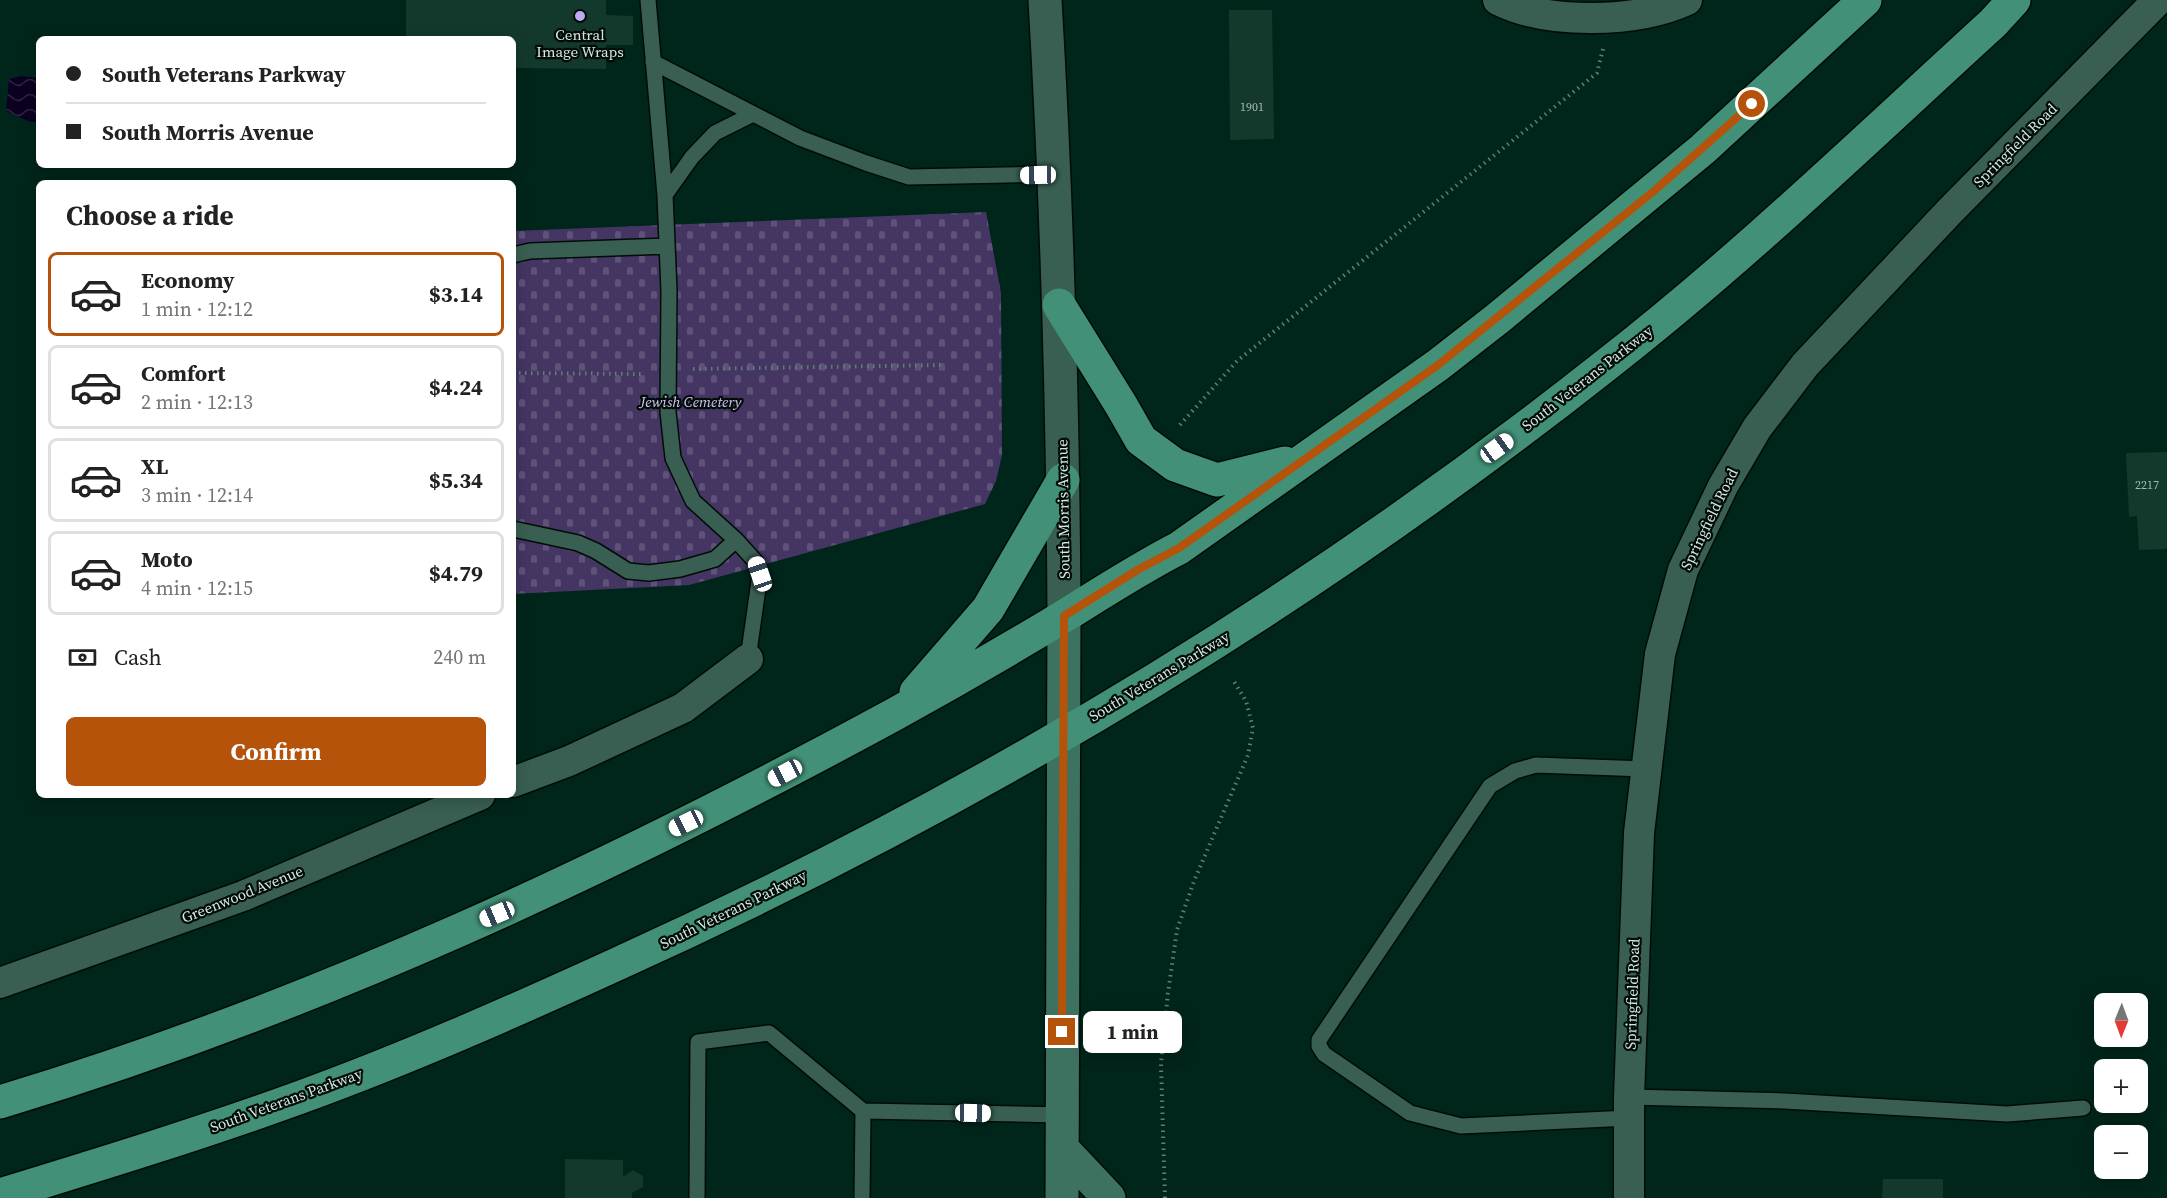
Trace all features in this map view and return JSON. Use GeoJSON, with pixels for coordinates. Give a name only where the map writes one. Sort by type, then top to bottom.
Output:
{"type":"FeatureCollection","features":[{"type":"Feature","properties":{"kind":"highway"},"geometry":{"type":"LineString","coordinates":[[0,1102],[128,1060],[314,993],[497,914],[728,803],[898,712],[1064,616],[1139,569],[1179,548],[1438,365],[1654,191],[1865,0]]}},
{"type":"Feature","properties":{"kind":"highway","name":"South Veterans Parkway"},"geometry":{"type":"LineString","coordinates":[[0,1195],[137,1154],[306,1095],[502,1016],[710,922],[819,867],[1137,692],[1233,632],[1426,501],[1602,369],[1804,198],[1993,23],[2014,0]]}},
{"type":"Feature","properties":{"kind":"highway"},"geometry":{"type":"LineString","coordinates":[[1059,305],[1141,440],[1175,465],[1217,480],[1308,457]]}},
{"type":"Feature","properties":{"kind":"highway"},"geometry":{"type":"LineString","coordinates":[[898,712],[988,609],[1063,480]]}},
{"type":"Feature","properties":{"kind":"main road","name":"South Morris Avenue"},"geometry":{"type":"LineString","coordinates":[[1062,1198],[1064,616]]}},
{"type":"Feature","properties":{"kind":"main road"},"geometry":{"type":"LineString","coordinates":[[1062,1148],[1109,1198]]}},
{"type":"Feature","properties":{"kind":"street","name":"South Morris Avenue"},"geometry":{"type":"LineString","coordinates":[[1045,0],[1059,305],[1064,616]]}},
{"type":"Feature","properties":{"kind":"street"},"geometry":{"type":"LineString","coordinates":[[1498,0],[1529,10],[1559,16],[1611,18],[1648,12],[1687,0]]}},
{"type":"Feature","properties":{"kind":"street","name":"Springfield Road"},"geometry":{"type":"LineString","coordinates":[[1629,1198],[1629,1107],[1638,856],[1645,770],[1660,654],[1683,570],[1724,486],[1757,429],[1805,365],[1934,228],[2158,0]]}},
{"type":"Feature","properties":{"kind":"street"},"geometry":{"type":"LineString","coordinates":[[516,781],[569,761],[683,708],[748,659]]}},
{"type":"Feature","properties":{"kind":"street","name":"Greenwood Avenue"},"geometry":{"type":"LineString","coordinates":[[0,983],[243,896],[473,798]]}},
{"type":"Feature","properties":{"kind":"lane"},"geometry":{"type":"LineString","coordinates":[[648,0],[665,195],[668,412],[673,458],[693,501],[736,540],[755,561],[760,574],[748,659]]}},
{"type":"Feature","properties":{"kind":"lane"},"geometry":{"type":"LineString","coordinates":[[653,62],[800,138],[909,177],[1054,174]]}},
{"type":"Feature","properties":{"kind":"lane"},"geometry":{"type":"LineString","coordinates":[[665,195],[692,157],[715,133],[753,114]]}},
{"type":"Feature","properties":{"kind":"lane"},"geometry":{"type":"LineString","coordinates":[[516,254],[530,251],[667,246]]}},
{"type":"Feature","properties":{"kind":"lane"},"geometry":{"type":"LineString","coordinates":[[516,530],[578,543],[596,551],[628,571],[649,573],[681,569],[715,559],[736,540]]}},
{"type":"Feature","properties":{"kind":"lane"},"geometry":{"type":"LineString","coordinates":[[1645,770],[1536,765],[1515,771],[1490,786],[1319,1040],[1319,1046],[1324,1054],[1410,1113],[1461,1126],[1629,1107],[1785,1101],[2007,1114],[2083,1108]]}},
{"type":"Feature","properties":{"kind":"lane"},"geometry":{"type":"LineString","coordinates":[[697,1198],[698,1041],[769,1033],[862,1111],[1062,1115]]}},
{"type":"Feature","properties":{"kind":"lane"},"geometry":{"type":"LineString","coordinates":[[862,1111],[862,1198]]}},
{"type":"Feature","properties":{"kind":"path"},"geometry":{"type":"LineString","coordinates":[[1178,428],[1237,362],[1598,73],[1611,18]]}},
{"type":"Feature","properties":{"kind":"path"},"geometry":{"type":"LineString","coordinates":[[516,374],[944,365]]}},
{"type":"Feature","properties":{"kind":"path"},"geometry":{"type":"LineString","coordinates":[[1165,1198],[1161,1064],[1177,930],[1194,881],[1248,755],[1253,728],[1246,701],[1233,680]]}},
{"type":"Feature","properties":{"kind":"green space","name":"Jewish Cemetery"},"geometry":{"type":"Polygon","coordinates":[[[986,212],[1001,293],[1002,455],[996,481],[985,504],[689,585],[516,594],[516,231],[986,212]]]}},
{"type":"Feature","properties":{"kind":"water"},"geometry":{"type":"Polygon","coordinates":[[[20,76],[36,78],[36,122],[6,111],[9,79],[20,76]]]}},
{"type":"Feature","properties":{"kind":"building"},"geometry":{"type":"Polygon","coordinates":[[[406,0],[606,0],[606,15],[633,16],[633,45],[606,45],[606,69],[516,68],[516,36],[406,36],[406,0]]]}},
{"type":"Feature","properties":{"kind":"building"},"geometry":{"type":"Polygon","coordinates":[[[1229,10],[1272,10],[1274,139],[1230,140],[1229,10]]]}},
{"type":"Feature","properties":{"kind":"building"},"geometry":{"type":"Polygon","coordinates":[[[2167,452],[2167,549],[2139,550],[2137,516],[2129,517],[2126,453],[2167,452]]]}},
{"type":"Feature","properties":{"kind":"building"},"geometry":{"type":"Polygon","coordinates":[[[565,1159],[623,1160],[623,1177],[633,1170],[643,1176],[643,1187],[632,1193],[632,1198],[565,1198],[565,1159]]]}},
{"type":"Feature","properties":{"kind":"building"},"geometry":{"type":"Polygon","coordinates":[[[1883,1179],[1943,1179],[1943,1198],[1882,1198],[1883,1179]]]}},
{"type":"Feature","properties":{"kind":"place","name":"Central Image Wraps"},"geometry":{"type":"Point","coordinates":[580,16]}},
{"type":"Feature","properties":{"kind":"route"},"geometry":{"type":"LineString","coordinates":[[1062,1032],[1064,616],[1139,569],[1179,548],[1438,365],[1654,191],[1752,104]]}}]}
